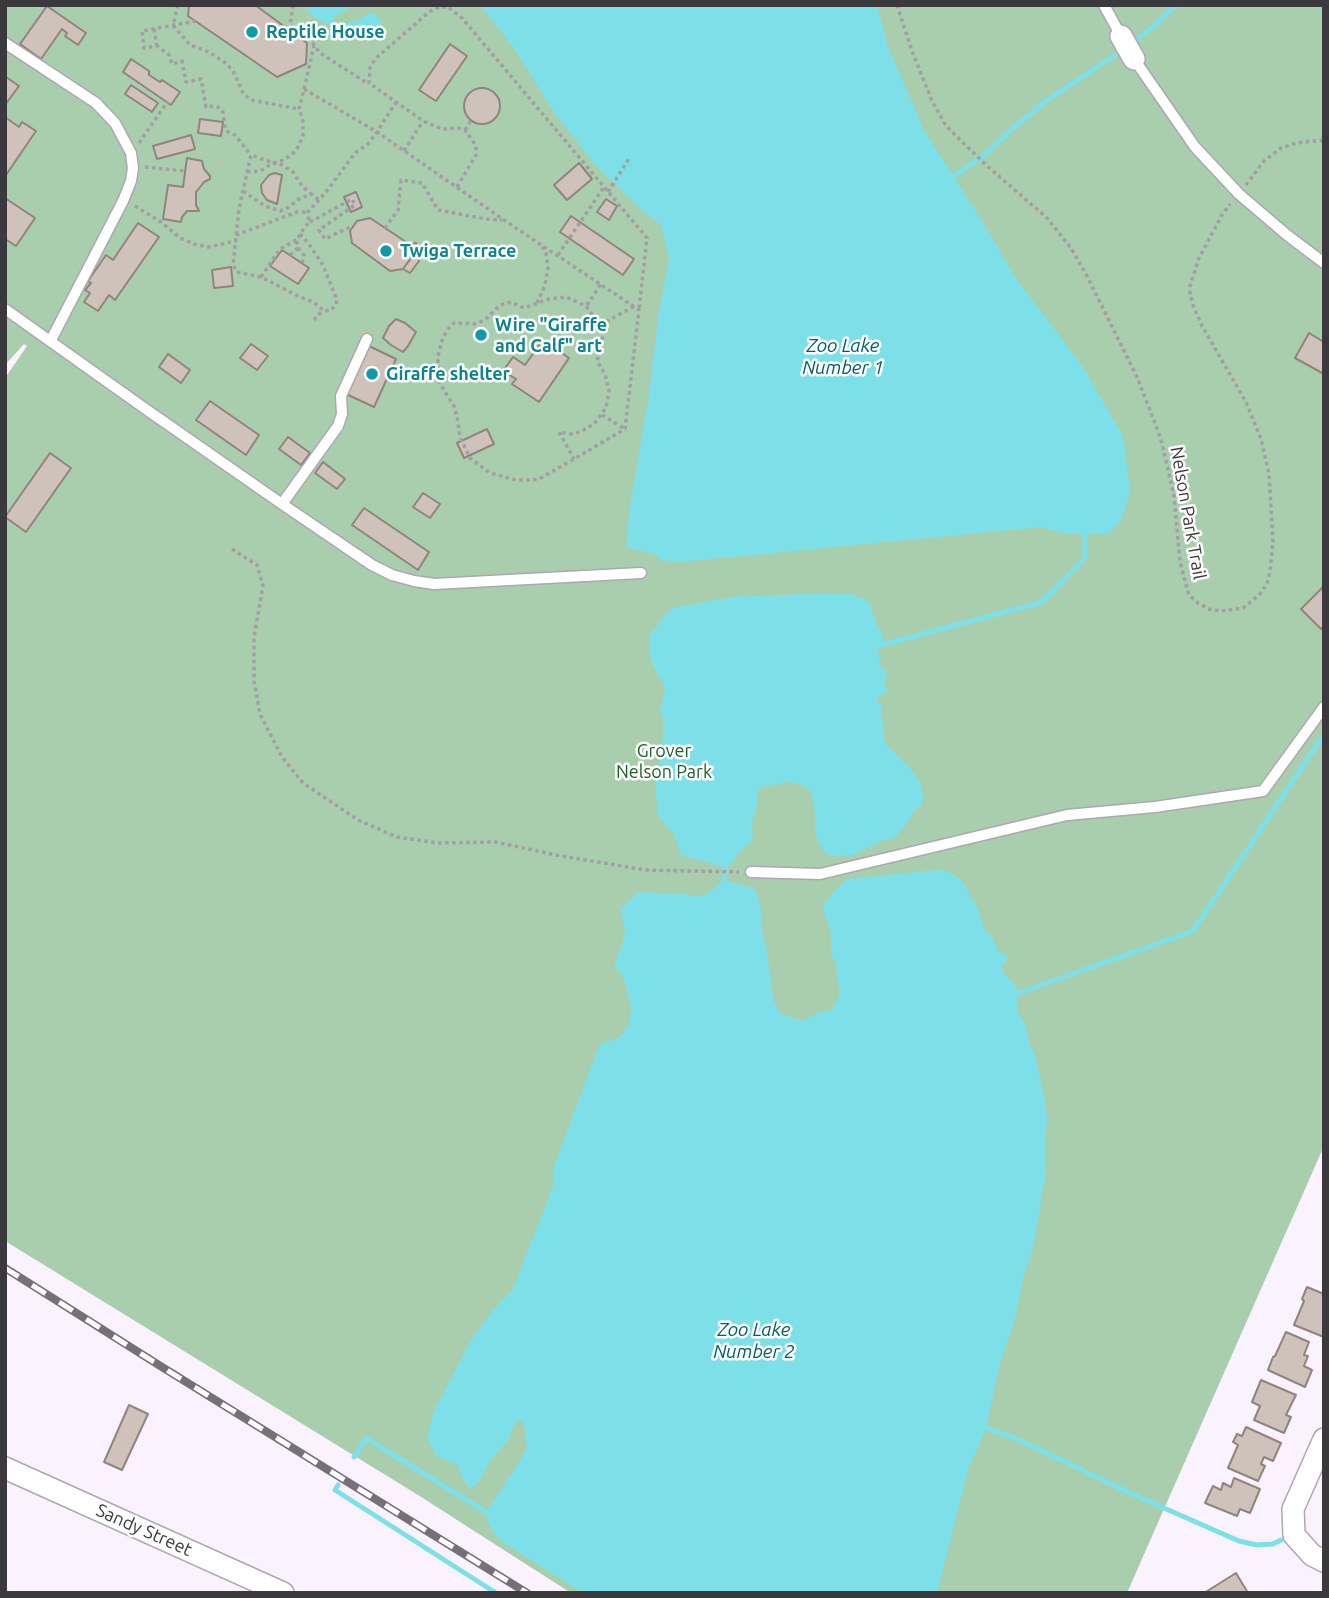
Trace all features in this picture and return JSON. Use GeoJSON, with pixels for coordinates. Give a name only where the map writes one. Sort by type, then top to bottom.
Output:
{"type":"FeatureCollection","features":[{"type":"Feature","properties":{"kind":"street"},"geometry":{"type":"LineString","coordinates":[[1121,36],[1134,59]]}},
{"type":"Feature","properties":{"kind":"street"},"geometry":{"type":"LineString","coordinates":[[1324,1439],[1293,1509],[1294,1535],[1311,1555],[1324,1561]]}},
{"type":"Feature","properties":{"kind":"street","name":"Sandy Street"},"geometry":{"type":"LineString","coordinates":[[5,1468],[283,1593]]}},
{"type":"Feature","properties":{"kind":"lane"},"geometry":{"type":"LineString","coordinates":[[1104,5],[1121,36]]}},
{"type":"Feature","properties":{"kind":"lane"},"geometry":{"type":"LineString","coordinates":[[5,43],[96,103],[116,123],[131,153],[131,181],[123,201],[51,340]]}},
{"type":"Feature","properties":{"kind":"lane"},"geometry":{"type":"LineString","coordinates":[[1134,59],[1195,147],[1239,194],[1324,262]]}},
{"type":"Feature","properties":{"kind":"lane"},"geometry":{"type":"LineString","coordinates":[[5,309],[282,504],[372,565],[392,575],[434,584],[642,573]]}},
{"type":"Feature","properties":{"kind":"lane"},"geometry":{"type":"LineString","coordinates":[[282,504],[338,426],[342,414],[341,396],[367,339]]}},
{"type":"Feature","properties":{"kind":"lane"},"geometry":{"type":"LineString","coordinates":[[746,872],[820,874],[1067,815],[1155,807],[1263,791],[1324,707]]}},
{"type":"Feature","properties":{"kind":"path"},"geometry":{"type":"LineString","coordinates":[[173,25],[177,5]]}},
{"type":"Feature","properties":{"kind":"path"},"geometry":{"type":"LineString","coordinates":[[293,5],[290,24],[309,38],[320,52],[423,121],[442,129],[465,130]]}},
{"type":"Feature","properties":{"kind":"path","name":"Nelson Park Trail"},"geometry":{"type":"LineString","coordinates":[[897,5],[932,101],[946,126],[1047,218],[1071,248],[1086,274],[1137,377],[1158,433],[1174,496],[1181,562],[1189,595],[1209,609],[1221,611],[1242,608],[1259,595],[1266,584],[1273,557],[1269,474],[1261,439],[1246,402],[1194,308],[1190,294],[1194,274],[1222,215],[1264,162],[1281,148],[1296,143],[1324,140]]}},
{"type":"Feature","properties":{"kind":"path"},"geometry":{"type":"LineString","coordinates":[[369,83],[370,68],[375,59],[429,12],[439,7],[447,7],[461,18],[647,238],[625,429]]}},
{"type":"Feature","properties":{"kind":"path"},"geometry":{"type":"LineString","coordinates":[[157,46],[144,48],[142,31],[196,21]]}},
{"type":"Feature","properties":{"kind":"path"},"geometry":{"type":"LineString","coordinates":[[173,25],[190,45],[209,52],[227,64],[243,93],[251,100],[299,109]]}},
{"type":"Feature","properties":{"kind":"path"},"geometry":{"type":"LineString","coordinates":[[154,29],[157,46],[169,55],[172,64],[182,61],[186,82],[201,79],[206,107],[220,108],[228,132],[235,135],[251,155],[282,165],[293,172],[302,186],[319,200]]}},
{"type":"Feature","properties":{"kind":"path"},"geometry":{"type":"LineString","coordinates":[[247,172],[260,171],[296,151],[303,136],[303,121],[299,109],[314,46]]}},
{"type":"Feature","properties":{"kind":"path"},"geometry":{"type":"LineString","coordinates":[[304,89],[377,132],[637,308]]}},
{"type":"Feature","properties":{"kind":"path"},"geometry":{"type":"LineString","coordinates":[[131,153],[168,102]]}},
{"type":"Feature","properties":{"kind":"path"},"geometry":{"type":"LineString","coordinates":[[123,201],[142,209],[180,238],[208,247],[297,212],[308,212],[355,153],[368,144],[396,102]]}},
{"type":"Feature","properties":{"kind":"path"},"geometry":{"type":"LineString","coordinates":[[465,130],[471,120]]}},
{"type":"Feature","properties":{"kind":"path"},"geometry":{"type":"LineString","coordinates":[[404,151],[423,121]]}},
{"type":"Feature","properties":{"kind":"path"},"geometry":{"type":"LineString","coordinates":[[457,187],[476,155],[476,146],[465,130]]}},
{"type":"Feature","properties":{"kind":"path"},"geometry":{"type":"LineString","coordinates":[[251,155],[239,209],[233,265],[237,272],[261,277],[329,311],[336,305],[337,300],[323,265],[308,243],[299,236]]}},
{"type":"Feature","properties":{"kind":"path"},"geometry":{"type":"LineString","coordinates":[[558,255],[630,157]]}},
{"type":"Feature","properties":{"kind":"path"},"geometry":{"type":"LineString","coordinates":[[133,167],[185,171]]}},
{"type":"Feature","properties":{"kind":"path"},"geometry":{"type":"LineString","coordinates":[[385,228],[398,210],[401,180],[422,183],[438,210],[504,220]]}},
{"type":"Feature","properties":{"kind":"path"},"geometry":{"type":"LineString","coordinates":[[243,191],[265,206],[280,211],[311,194]]}},
{"type":"Feature","properties":{"kind":"path"},"geometry":{"type":"LineString","coordinates":[[299,192],[311,194]]}},
{"type":"Feature","properties":{"kind":"path"},"geometry":{"type":"LineString","coordinates":[[261,277],[280,248],[299,236],[309,222],[352,198],[355,205],[319,230],[325,239],[353,227]]}},
{"type":"Feature","properties":{"kind":"path"},"geometry":{"type":"LineString","coordinates":[[308,212],[309,222]]}},
{"type":"Feature","properties":{"kind":"path"},"geometry":{"type":"LineString","coordinates":[[299,236],[298,248],[304,255],[302,264]]}},
{"type":"Feature","properties":{"kind":"path"},"geometry":{"type":"LineString","coordinates":[[537,304],[545,285],[548,267],[546,253],[540,243]]}},
{"type":"Feature","properties":{"kind":"path"},"geometry":{"type":"LineString","coordinates":[[289,255],[298,248]]}},
{"type":"Feature","properties":{"kind":"path"},"geometry":{"type":"LineString","coordinates":[[586,306],[601,284]]}},
{"type":"Feature","properties":{"kind":"path"},"geometry":{"type":"LineString","coordinates":[[574,460],[559,432],[580,432],[594,424],[602,415],[609,399],[605,374],[597,361],[603,341],[600,325],[586,306],[566,297],[557,297],[524,308],[511,302],[500,305],[485,320],[474,324],[454,323],[447,330],[438,356],[440,384],[453,406],[460,437],[470,458],[490,473],[516,480],[539,479],[574,460],[625,429]]}},
{"type":"Feature","properties":{"kind":"path"},"geometry":{"type":"LineString","coordinates":[[600,325],[637,308]]}},
{"type":"Feature","properties":{"kind":"path"},"geometry":{"type":"LineString","coordinates":[[314,320],[323,310]]}},
{"type":"Feature","properties":{"kind":"path"},"geometry":{"type":"LineString","coordinates":[[602,415],[625,429]]}},
{"type":"Feature","properties":{"kind":"path"},"geometry":{"type":"LineString","coordinates":[[232,549],[257,565],[263,586],[254,637],[254,681],[260,714],[282,757],[303,783],[358,821],[397,837],[438,843],[495,842],[646,870],[746,872]]}},
{"type":"Feature","properties":{"kind":"green space","name":"Grover Nelson Park"},"geometry":{"type":"Polygon","coordinates":[[[5,5],[1324,5],[1324,1146],[1127,1593],[571,1593],[418,1495],[5,1241],[5,378],[27,346],[24,344],[5,365],[5,5]]]}},
{"type":"Feature","properties":{"kind":"water"},"geometry":{"type":"Polygon","coordinates":[[[307,5],[356,5],[334,16],[335,22],[331,26],[312,16],[307,5]]]}},
{"type":"Feature","properties":{"kind":"water","name":"Zoo Lake Number 1"},"geometry":{"type":"Polygon","coordinates":[[[480,5],[877,5],[888,47],[925,132],[1015,277],[1083,367],[1123,436],[1130,492],[1122,518],[1110,533],[1065,534],[1042,527],[690,561],[665,561],[651,553],[626,547],[669,259],[661,225],[598,168],[554,112],[514,48],[480,5]]]}},
{"type":"Feature","properties":{"kind":"water"},"geometry":{"type":"Polygon","coordinates":[[[368,13],[373,13],[381,21],[374,32],[351,39],[329,39],[327,36],[329,32],[352,21],[358,21],[368,13]]]}},
{"type":"Feature","properties":{"kind":"water","name":"Zoo Lake Number 2"},"geometry":{"type":"Polygon","coordinates":[[[848,593],[870,604],[882,633],[883,642],[878,652],[880,664],[887,673],[884,684],[889,690],[878,696],[884,738],[887,746],[910,768],[921,784],[922,805],[893,839],[884,840],[853,855],[831,856],[819,844],[815,833],[815,811],[810,791],[805,786],[788,782],[762,787],[757,792],[757,806],[751,824],[753,835],[728,866],[727,881],[753,888],[756,892],[774,1003],[781,1014],[803,1021],[821,1011],[828,1012],[838,1000],[836,964],[831,954],[831,934],[823,910],[824,904],[839,886],[848,879],[936,870],[944,870],[961,879],[978,909],[984,929],[992,937],[998,951],[1008,958],[1002,970],[1016,985],[1018,1012],[1026,1026],[1029,1043],[1034,1052],[1045,1100],[1046,1175],[1032,1252],[1024,1274],[1015,1319],[1000,1363],[986,1428],[968,1470],[937,1593],[583,1593],[501,1541],[487,1520],[486,1512],[527,1447],[524,1424],[520,1419],[508,1440],[489,1462],[479,1482],[469,1489],[458,1465],[436,1456],[427,1437],[433,1413],[471,1340],[513,1289],[553,1186],[554,1166],[596,1054],[601,1044],[620,1037],[629,1024],[629,997],[624,980],[615,966],[625,931],[622,908],[636,893],[706,895],[722,882],[723,867],[681,855],[673,832],[658,814],[655,784],[663,735],[660,710],[665,692],[651,662],[649,636],[669,610],[677,607],[731,597],[848,593]]]}},
{"type":"Feature","properties":{"kind":"building","name":"Reptile House"},"geometry":{"type":"Polygon","coordinates":[[[189,5],[255,5],[307,43],[306,64],[277,77],[188,16],[189,5]]]}},
{"type":"Feature","properties":{"kind":"building"},"geometry":{"type":"Polygon","coordinates":[[[47,6],[86,33],[78,45],[65,36],[67,33],[62,29],[41,59],[20,44],[47,6]]]}},
{"type":"Feature","properties":{"kind":"building"},"geometry":{"type":"Polygon","coordinates":[[[450,44],[467,56],[436,101],[419,90],[450,44]]]}},
{"type":"Feature","properties":{"kind":"building"},"geometry":{"type":"Polygon","coordinates":[[[131,59],[149,71],[149,75],[180,92],[171,105],[123,72],[131,59]]]}},
{"type":"Feature","properties":{"kind":"building"},"geometry":{"type":"Polygon","coordinates":[[[5,78],[19,86],[5,105],[5,78]]]}},
{"type":"Feature","properties":{"kind":"building"},"geometry":{"type":"Polygon","coordinates":[[[131,85],[158,103],[152,112],[125,94],[131,85]]]}},
{"type":"Feature","properties":{"kind":"building"},"geometry":{"type":"Polygon","coordinates":[[[482,88],[495,93],[500,106],[495,119],[482,124],[469,119],[464,106],[469,93],[482,88]]]}},
{"type":"Feature","properties":{"kind":"building"},"geometry":{"type":"Polygon","coordinates":[[[5,117],[19,127],[22,122],[36,131],[6,175],[5,117]]]}},
{"type":"Feature","properties":{"kind":"building"},"geometry":{"type":"Polygon","coordinates":[[[200,119],[223,122],[221,136],[198,133],[200,119]]]}},
{"type":"Feature","properties":{"kind":"building"},"geometry":{"type":"Polygon","coordinates":[[[191,135],[195,149],[157,159],[153,146],[191,135]]]}},
{"type":"Feature","properties":{"kind":"building"},"geometry":{"type":"Polygon","coordinates":[[[187,158],[202,161],[210,176],[196,192],[199,211],[187,211],[181,222],[163,219],[168,185],[183,187],[187,158]]]}},
{"type":"Feature","properties":{"kind":"building"},"geometry":{"type":"Polygon","coordinates":[[[579,163],[592,179],[567,200],[554,185],[579,163]]]}},
{"type":"Feature","properties":{"kind":"building"},"geometry":{"type":"Polygon","coordinates":[[[269,175],[282,175],[277,204],[267,200],[261,185],[269,175]]]}},
{"type":"Feature","properties":{"kind":"building"},"geometry":{"type":"Polygon","coordinates":[[[356,192],[362,207],[351,212],[344,197],[356,192]]]}},
{"type":"Feature","properties":{"kind":"building"},"geometry":{"type":"Polygon","coordinates":[[[5,198],[35,218],[16,246],[5,239],[5,198]]]}},
{"type":"Feature","properties":{"kind":"building"},"geometry":{"type":"Polygon","coordinates":[[[606,199],[617,206],[609,220],[597,212],[606,199]]]}},
{"type":"Feature","properties":{"kind":"building"},"geometry":{"type":"Polygon","coordinates":[[[571,216],[634,259],[623,275],[560,232],[571,216]]]}},
{"type":"Feature","properties":{"kind":"building","name":"Twiga Terrace"},"geometry":{"type":"Polygon","coordinates":[[[370,218],[409,244],[411,258],[403,269],[390,271],[352,243],[350,231],[357,221],[370,218]]]}},
{"type":"Feature","properties":{"kind":"building"},"geometry":{"type":"Polygon","coordinates":[[[138,223],[159,237],[115,300],[109,295],[98,311],[84,302],[90,293],[85,290],[91,283],[88,281],[106,255],[113,260],[138,223]]]}},
{"type":"Feature","properties":{"kind":"building"},"geometry":{"type":"Polygon","coordinates":[[[416,243],[419,261],[410,273],[403,269],[411,258],[409,244],[416,243]]]}},
{"type":"Feature","properties":{"kind":"building"},"geometry":{"type":"Polygon","coordinates":[[[282,250],[309,268],[298,284],[270,266],[282,250]]]}},
{"type":"Feature","properties":{"kind":"building"},"geometry":{"type":"Polygon","coordinates":[[[231,267],[233,286],[214,288],[212,270],[231,267]]]}},
{"type":"Feature","properties":{"kind":"building"},"geometry":{"type":"Polygon","coordinates":[[[396,319],[416,332],[403,352],[383,338],[396,319]]]}},
{"type":"Feature","properties":{"kind":"building"},"geometry":{"type":"Polygon","coordinates":[[[1309,333],[1324,342],[1324,374],[1295,358],[1309,333]]]}},
{"type":"Feature","properties":{"kind":"building"},"geometry":{"type":"Polygon","coordinates":[[[543,340],[569,358],[539,402],[512,384],[516,379],[503,371],[513,357],[525,365],[543,340]]]}},
{"type":"Feature","properties":{"kind":"building"},"geometry":{"type":"Polygon","coordinates":[[[251,344],[268,356],[257,370],[240,358],[251,344]]]}},
{"type":"Feature","properties":{"kind":"building","name":"Giraffe shelter"},"geometry":{"type":"Polygon","coordinates":[[[369,346],[396,359],[374,407],[346,394],[369,346]]]}},
{"type":"Feature","properties":{"kind":"building"},"geometry":{"type":"Polygon","coordinates":[[[168,354],[190,370],[181,383],[159,367],[168,354]]]}},
{"type":"Feature","properties":{"kind":"building"},"geometry":{"type":"Polygon","coordinates":[[[210,401],[259,435],[246,455],[196,420],[210,401]]]}},
{"type":"Feature","properties":{"kind":"building"},"geometry":{"type":"Polygon","coordinates":[[[487,429],[494,444],[464,458],[457,443],[487,429]]]}},
{"type":"Feature","properties":{"kind":"building"},"geometry":{"type":"Polygon","coordinates":[[[288,437],[310,453],[301,465],[279,449],[288,437]]]}},
{"type":"Feature","properties":{"kind":"building"},"geometry":{"type":"Polygon","coordinates":[[[50,453],[71,468],[26,532],[5,517],[50,453]]]}},
{"type":"Feature","properties":{"kind":"building"},"geometry":{"type":"Polygon","coordinates":[[[323,462],[345,479],[337,489],[315,473],[323,462]]]}},
{"type":"Feature","properties":{"kind":"building"},"geometry":{"type":"Polygon","coordinates":[[[423,493],[440,504],[430,518],[413,507],[423,493]]]}},
{"type":"Feature","properties":{"kind":"building"},"geometry":{"type":"Polygon","coordinates":[[[364,508],[429,552],[418,570],[352,525],[364,508]]]}},
{"type":"Feature","properties":{"kind":"building"},"geometry":{"type":"Polygon","coordinates":[[[1324,586],[1324,626],[1321,629],[1301,609],[1324,586]]]}},
{"type":"Feature","properties":{"kind":"building"},"geometry":{"type":"Polygon","coordinates":[[[1307,1287],[1324,1294],[1324,1337],[1294,1325],[1307,1287]]]}},
{"type":"Feature","properties":{"kind":"building"},"geometry":{"type":"Polygon","coordinates":[[[1286,1332],[1309,1342],[1304,1355],[1308,1356],[1304,1366],[1312,1370],[1305,1387],[1268,1370],[1286,1332]]]}},
{"type":"Feature","properties":{"kind":"building"},"geometry":{"type":"Polygon","coordinates":[[[1261,1380],[1296,1395],[1286,1415],[1291,1417],[1284,1433],[1254,1420],[1260,1406],[1252,1402],[1261,1380]]]}},
{"type":"Feature","properties":{"kind":"building"},"geometry":{"type":"Polygon","coordinates":[[[129,1405],[148,1414],[122,1470],[104,1462],[129,1405]]]}},
{"type":"Feature","properties":{"kind":"building"},"geometry":{"type":"Polygon","coordinates":[[[1246,1427],[1281,1443],[1273,1461],[1264,1457],[1261,1464],[1265,1466],[1258,1481],[1228,1468],[1238,1445],[1233,1442],[1237,1434],[1242,1436],[1246,1427]]]}},
{"type":"Feature","properties":{"kind":"building"},"geometry":{"type":"Polygon","coordinates":[[[1234,1478],[1260,1489],[1250,1513],[1240,1509],[1237,1516],[1205,1503],[1213,1486],[1221,1490],[1223,1483],[1231,1487],[1234,1478]]]}},
{"type":"Feature","properties":{"kind":"building"},"geometry":{"type":"Polygon","coordinates":[[[1236,1573],[1248,1593],[1204,1593],[1236,1573]]]}},
{"type":"Feature","properties":{"kind":"waterway"},"geometry":{"type":"LineString","coordinates":[[1131,44],[1176,5]]}},
{"type":"Feature","properties":{"kind":"waterway"},"geometry":{"type":"LineString","coordinates":[[948,180],[987,153],[1047,100],[1123,50]]}},
{"type":"Feature","properties":{"kind":"waterway"},"geometry":{"type":"LineString","coordinates":[[874,647],[1042,602],[1085,558],[1085,534],[1082,528]]}},
{"type":"Feature","properties":{"kind":"waterway"},"geometry":{"type":"LineString","coordinates":[[1013,995],[1193,931],[1324,734]]}},
{"type":"Feature","properties":{"kind":"waterway"},"geometry":{"type":"LineString","coordinates":[[981,1426],[1012,1437],[1239,1541],[1257,1545],[1273,1544],[1281,1540]]}},
{"type":"Feature","properties":{"kind":"waterway"},"geometry":{"type":"LineString","coordinates":[[354,1457],[366,1438],[491,1513]]}},
{"type":"Feature","properties":{"kind":"waterway"},"geometry":{"type":"LineString","coordinates":[[338,1485],[335,1490],[496,1593]]}},
{"type":"Feature","properties":{"kind":"railway"},"geometry":{"type":"LineString","coordinates":[[5,1268],[527,1593]]}},
{"type":"Feature","properties":{"kind":"place","name":"Reptile House"},"geometry":{"type":"Point","coordinates":[252,32]}},
{"type":"Feature","properties":{"kind":"place","name":"Twiga Terrace"},"geometry":{"type":"Point","coordinates":[386,251]}},
{"type":"Feature","properties":{"kind":"place","name":"Wire \"Giraffe and Calf\" art"},"geometry":{"type":"Point","coordinates":[481,335]}},
{"type":"Feature","properties":{"kind":"place","name":"Giraffe shelter"},"geometry":{"type":"Point","coordinates":[372,374]}}]}
